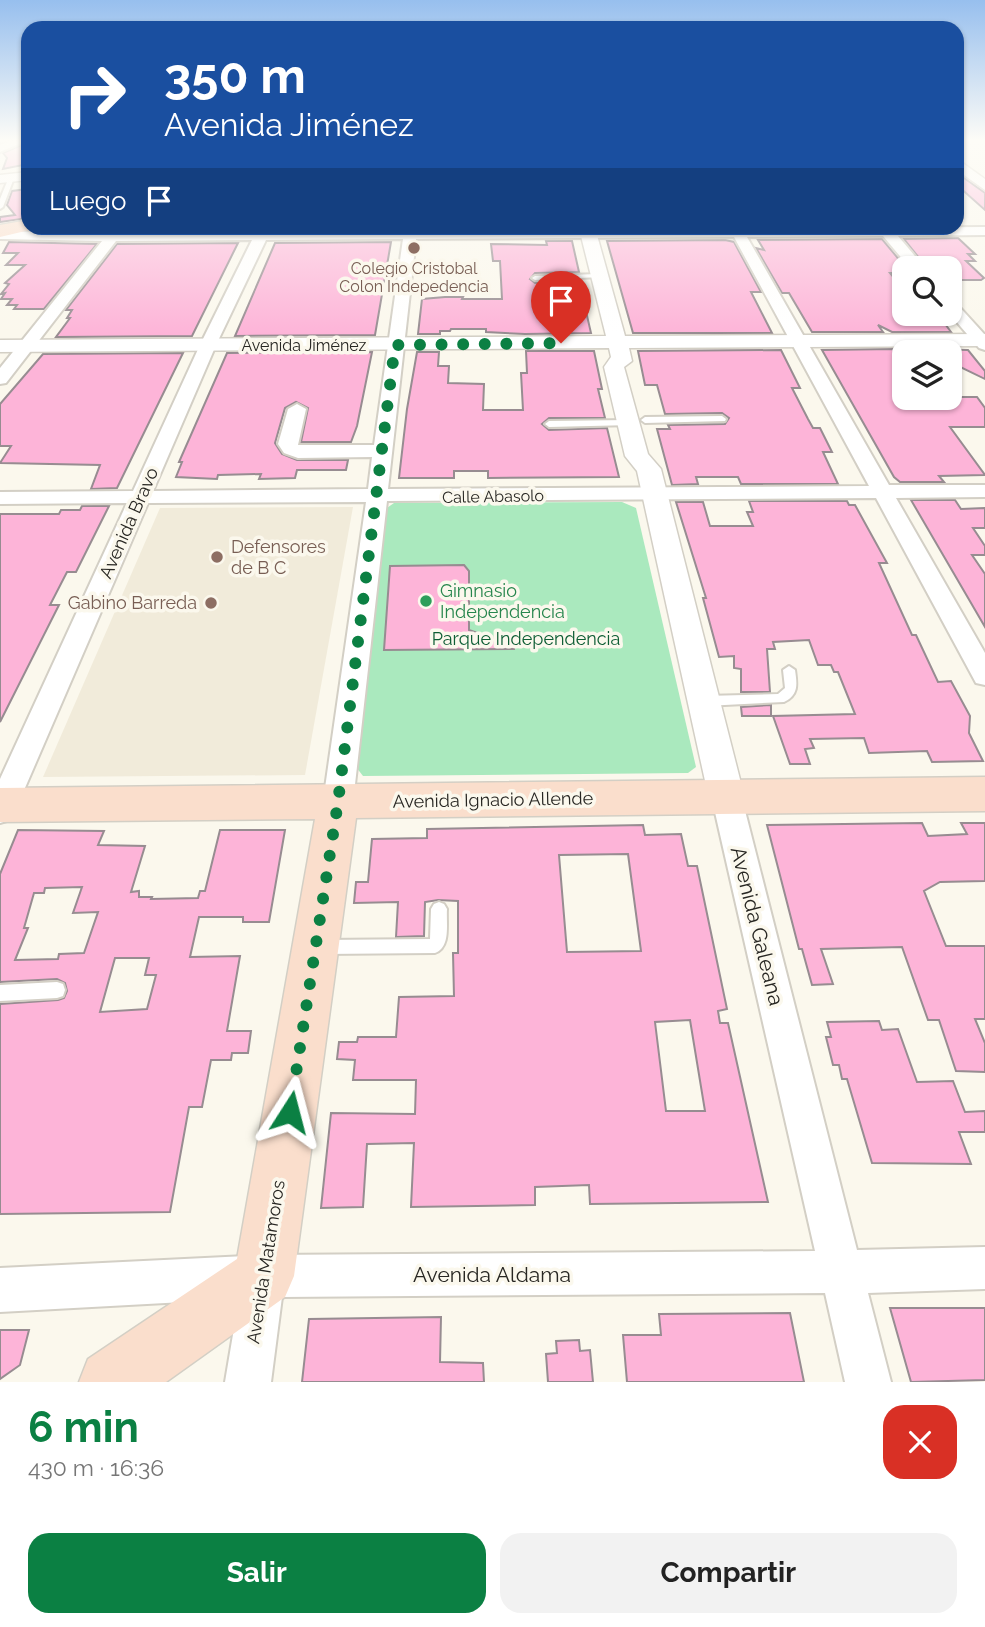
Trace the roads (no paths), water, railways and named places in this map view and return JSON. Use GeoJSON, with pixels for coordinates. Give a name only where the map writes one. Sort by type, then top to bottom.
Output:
{"type":"FeatureCollection","features":[{"type":"Feature","properties":{"kind":"main road"},"geometry":{"type":"LineString","coordinates":[[0,233],[21,227]]}},
{"type":"Feature","properties":{"kind":"main road","name":"Avenida Ignacio Allende"},"geometry":{"type":"LineString","coordinates":[[1,807],[985,794]]}},
{"type":"Feature","properties":{"kind":"main road","name":"Avenida Matamoros"},"geometry":{"type":"LineString","coordinates":[[264,1276],[338,802]]}},
{"type":"Feature","properties":{"kind":"main road"},"geometry":{"type":"LineString","coordinates":[[111,1382],[264,1276]]}},
{"type":"Feature","properties":{"kind":"street"},"geometry":{"type":"LineString","coordinates":[[964,231],[985,231]]}},
{"type":"Feature","properties":{"kind":"street"},"geometry":{"type":"LineString","coordinates":[[0,233],[21,233]]}},
{"type":"Feature","properties":{"kind":"street"},"geometry":{"type":"LineString","coordinates":[[0,379],[113,235]]}},
{"type":"Feature","properties":{"kind":"street","name":"Avenida Bravo"},"geometry":{"type":"LineString","coordinates":[[1,807],[208,345],[270,235]]}},
{"type":"Feature","properties":{"kind":"street","name":"Avenida Matamoros"},"geometry":{"type":"LineString","coordinates":[[338,802],[410,235]]}},
{"type":"Feature","properties":{"kind":"street","name":"Avenida Galeana"},"geometry":{"type":"LineString","coordinates":[[589,235],[618,351],[614,367],[637,421],[637,456],[652,481],[868,1382]]}},
{"type":"Feature","properties":{"kind":"street"},"geometry":{"type":"LineString","coordinates":[[740,235],[985,676]]}},
{"type":"Feature","properties":{"kind":"street"},"geometry":{"type":"LineString","coordinates":[[890,235],[908,256]]}},
{"type":"Feature","properties":{"kind":"street"},"geometry":{"type":"LineString","coordinates":[[962,318],[984,342]]}},
{"type":"Feature","properties":{"kind":"street","name":"Avenida Jiménez"},"geometry":{"type":"LineString","coordinates":[[0,346],[395,345],[618,351],[800,341],[984,342]]}},
{"type":"Feature","properties":{"kind":"street"},"geometry":{"type":"LineString","coordinates":[[297,409],[288,444],[291,449],[298,452],[382,451]]}},
{"type":"Feature","properties":{"kind":"street","name":"Calle Abasolo"},"geometry":{"type":"LineString","coordinates":[[0,498],[376,497],[652,481],[881,491],[985,491]]}},
{"type":"Feature","properties":{"kind":"street","name":"Avenida Aldama"},"geometry":{"type":"LineString","coordinates":[[0,1290],[264,1276],[841,1272],[985,1268]]}},
{"type":"Feature","properties":{"kind":"street","name":"Avenida Matamoros"},"geometry":{"type":"LineString","coordinates":[[248,1382],[264,1276]]}},
{"type":"Feature","properties":{"kind":"lane"},"geometry":{"type":"LineString","coordinates":[[535,278],[599,276]]}},
{"type":"Feature","properties":{"kind":"lane"},"geometry":{"type":"LineString","coordinates":[[550,424],[722,418]]}},
{"type":"Feature","properties":{"kind":"lane"},"geometry":{"type":"LineString","coordinates":[[703,701],[780,699],[789,695],[792,689],[789,670]]}},
{"type":"Feature","properties":{"kind":"lane"},"geometry":{"type":"LineString","coordinates":[[315,947],[435,946],[438,943],[439,909]]}},
{"type":"Feature","properties":{"kind":"lane"},"geometry":{"type":"LineString","coordinates":[[0,993],[57,990]]}},
{"type":"Feature","properties":{"kind":"place","name":"Colegio Cristobal Colon Indepedencia"},"geometry":{"type":"Point","coordinates":[414,248]}},
{"type":"Feature","properties":{"kind":"place","name":"Defensores de B C"},"geometry":{"type":"Point","coordinates":[217,557]}},
{"type":"Feature","properties":{"kind":"place","name":"Gimnasio Independencia"},"geometry":{"type":"Point","coordinates":[426,601]}},
{"type":"Feature","properties":{"kind":"place","name":"Gabino Barreda"},"geometry":{"type":"Point","coordinates":[211,603]}},
{"type":"Feature","properties":{"kind":"park label","name":"Parque Independencia"},"geometry":{"type":"Point","coordinates":[526,639]}}]}
